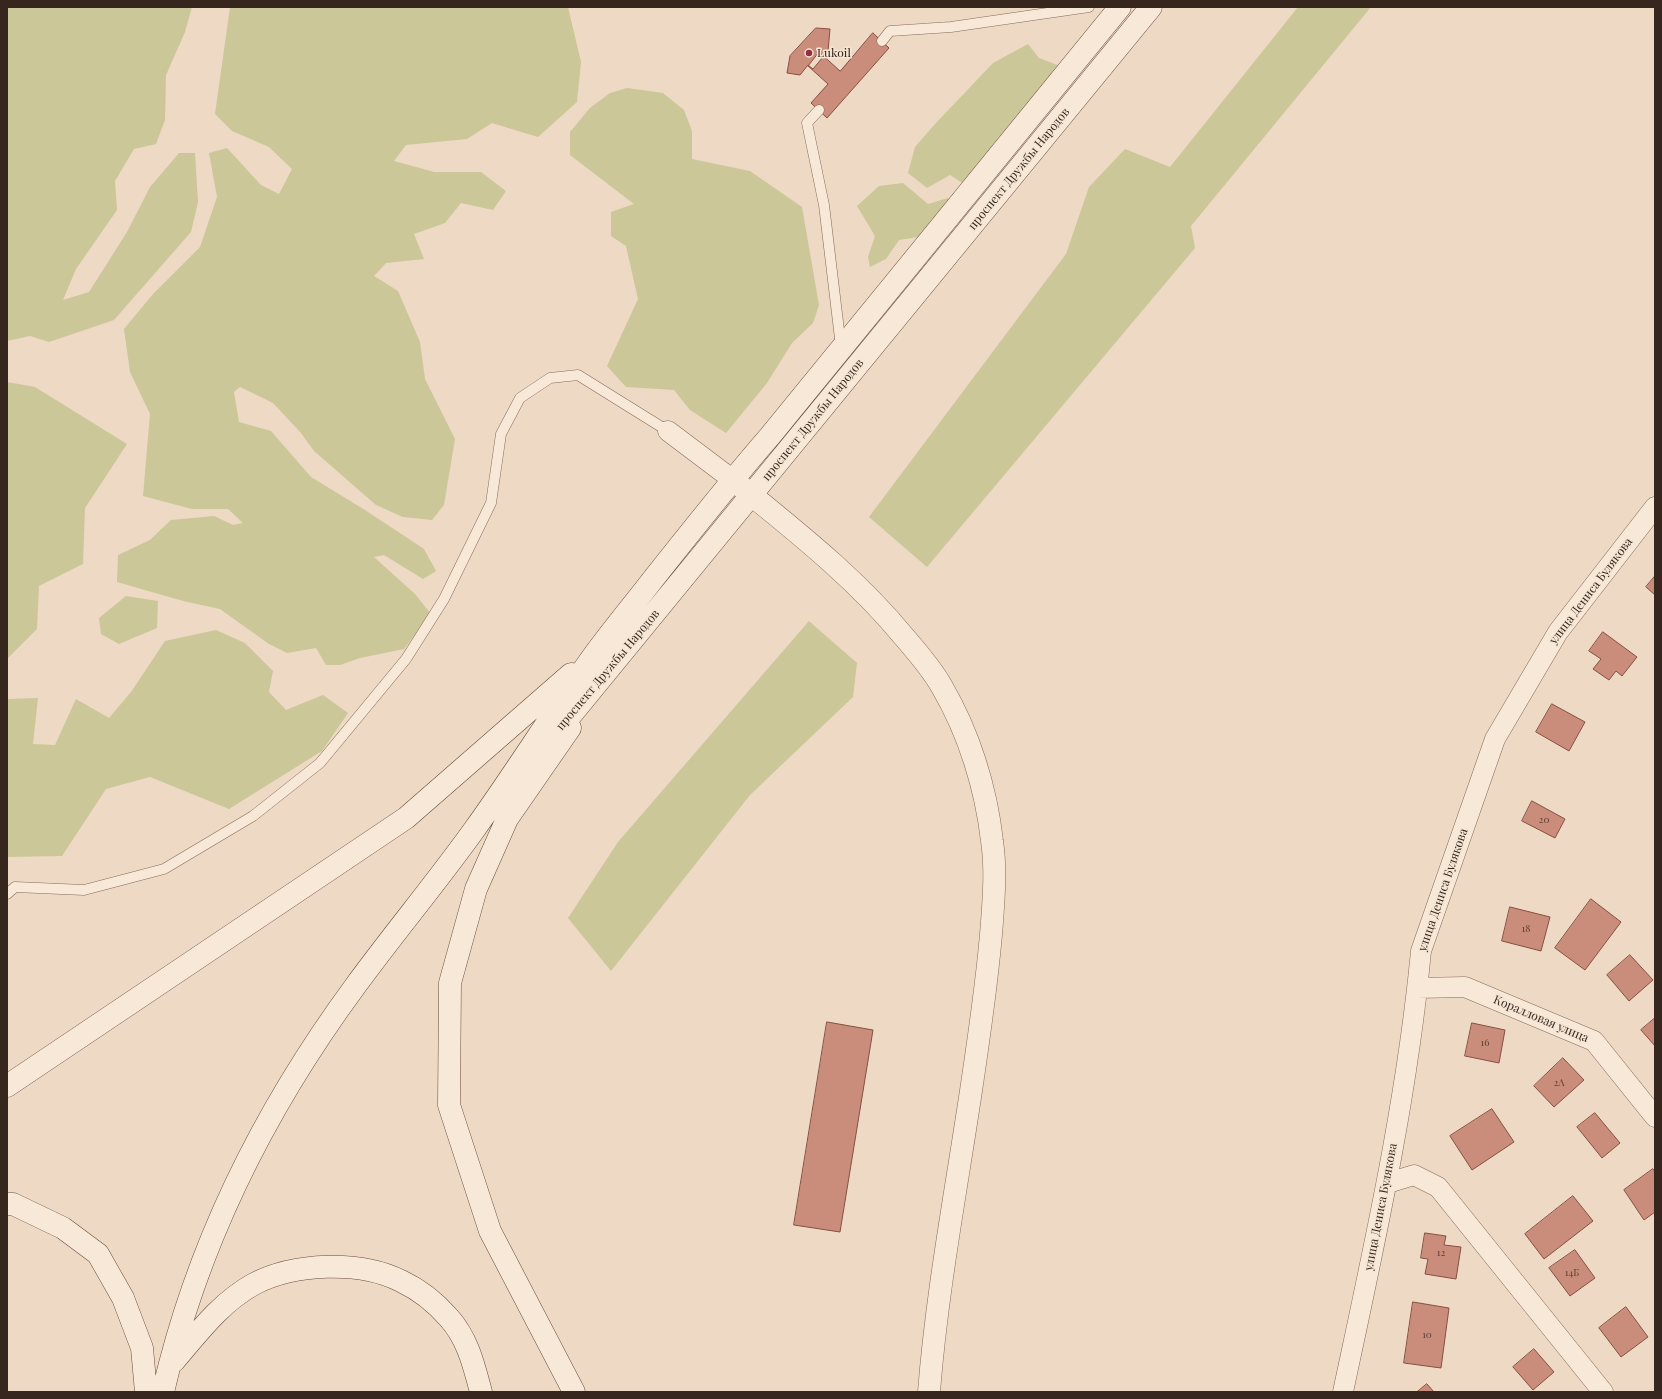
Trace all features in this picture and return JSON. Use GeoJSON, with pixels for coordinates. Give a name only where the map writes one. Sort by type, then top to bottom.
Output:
{"type":"FeatureCollection","features":[{"type":"Feature","properties":{"kind":"main road","name":"проспект Дружбы Народов"},"geometry":{"type":"LineString","coordinates":[[595,653],[732,480],[770,436],[841,347],[1120,7]]}},
{"type":"Feature","properties":{"kind":"main road","name":"проспект Дружбы Народов"},"geometry":{"type":"LineString","coordinates":[[473,831],[612,667],[1151,7]]}},
{"type":"Feature","properties":{"kind":"main road"},"geometry":{"type":"LineString","coordinates":[[732,480],[807,540],[857,586],[890,619],[916,651],[942,686],[958,719],[974,759],[984,798],[993,842],[994,886],[989,969],[940,1301],[929,1392]]}},
{"type":"Feature","properties":{"kind":"main road"},"geometry":{"type":"LineString","coordinates":[[163,1392],[169,1367],[207,1248],[221,1214],[280,1099],[355,986],[473,831],[595,653]]}},
{"type":"Feature","properties":{"kind":"main road"},"geometry":{"type":"LineString","coordinates":[[7,1086],[406,818],[595,653]]}},
{"type":"Feature","properties":{"kind":"main road"},"geometry":{"type":"LineString","coordinates":[[574,1392],[490,1231],[449,1104],[450,983],[476,889],[507,819],[612,667]]}},
{"type":"Feature","properties":{"kind":"main road"},"geometry":{"type":"LineString","coordinates":[[7,1204],[13,1204],[63,1228],[98,1254],[123,1298],[142,1348],[146,1392]]}},
{"type":"Feature","properties":{"kind":"main road"},"geometry":{"type":"LineString","coordinates":[[169,1367],[223,1305],[254,1284],[281,1273],[313,1267],[347,1267],[373,1271],[401,1280],[423,1294],[450,1318],[470,1350],[481,1392]]}},
{"type":"Feature","properties":{"kind":"street"},"geometry":{"type":"LineString","coordinates":[[668,431],[732,480]]}},
{"type":"Feature","properties":{"kind":"street","name":"улица Дениса Булякова"},"geometry":{"type":"LineString","coordinates":[[1343,1392],[1388,1183],[1417,988],[1421,951],[1496,739],[1558,632],[1655,507]]}},
{"type":"Feature","properties":{"kind":"street","name":"Коралловая улица"},"geometry":{"type":"LineString","coordinates":[[1417,988],[1465,987],[1594,1041],[1655,1117]]}},
{"type":"Feature","properties":{"kind":"street"},"geometry":{"type":"LineString","coordinates":[[1388,1183],[1414,1175],[1438,1187],[1603,1392]]}},
{"type":"Feature","properties":{"kind":"lane"},"geometry":{"type":"LineString","coordinates":[[882,40],[890,31],[951,27],[1089,7]]}},
{"type":"Feature","properties":{"kind":"lane"},"geometry":{"type":"LineString","coordinates":[[819,110],[807,123],[824,205],[841,347]]}},
{"type":"Feature","properties":{"kind":"lane"},"geometry":{"type":"LineString","coordinates":[[7,894],[15,887],[84,890],[164,869],[253,816],[320,763],[406,659],[444,599],[491,503],[501,434],[520,398],[550,378],[578,375],[668,431]]}},
{"type":"Feature","properties":{"kind":"shaded area"},"geometry":{"type":"Polygon","coordinates":[[[7,7],[192,7],[185,32],[166,75],[165,120],[156,144],[134,149],[115,181],[117,210],[76,269],[63,300],[89,292],[127,232],[150,187],[179,153],[195,153],[198,202],[191,232],[114,320],[49,342],[30,336],[7,341],[7,7]]]}},
{"type":"Feature","properties":{"kind":"shaded area"},"geometry":{"type":"Polygon","coordinates":[[[230,7],[568,7],[581,62],[577,102],[538,137],[492,123],[467,139],[406,145],[394,161],[434,172],[481,172],[506,191],[493,210],[461,203],[445,223],[414,234],[424,259],[386,263],[374,276],[398,291],[420,342],[425,379],[455,439],[444,505],[432,520],[403,517],[376,505],[314,451],[301,433],[273,403],[240,387],[234,392],[239,422],[271,431],[311,477],[424,549],[436,571],[423,579],[384,555],[374,557],[415,594],[431,614],[404,649],[360,658],[340,665],[326,665],[316,648],[287,653],[269,644],[220,609],[183,601],[117,582],[118,555],[150,540],[171,520],[214,516],[233,525],[243,523],[228,509],[192,509],[143,496],[150,414],[130,372],[124,329],[153,294],[200,247],[217,197],[209,153],[227,148],[261,185],[279,194],[292,169],[269,147],[232,131],[215,114],[230,7]]]}},
{"type":"Feature","properties":{"kind":"shaded area"},"geometry":{"type":"Polygon","coordinates":[[[1298,7],[1371,7],[1191,226],[1195,248],[927,567],[869,517],[1066,254],[1089,187],[1125,149],[1170,167],[1298,7]]]}},
{"type":"Feature","properties":{"kind":"shaded area"},"geometry":{"type":"Polygon","coordinates":[[[1028,44],[1039,58],[1060,66],[967,186],[950,175],[927,188],[908,173],[915,147],[935,124],[993,63],[1028,44]]]}},
{"type":"Feature","properties":{"kind":"shaded area"},"geometry":{"type":"Polygon","coordinates":[[[627,88],[663,93],[684,110],[692,131],[692,159],[750,171],[802,207],[819,305],[813,323],[792,343],[767,383],[726,433],[690,410],[674,390],[626,387],[607,366],[638,299],[626,246],[611,236],[611,212],[634,204],[570,155],[570,132],[590,108],[610,93],[627,88]]]}},
{"type":"Feature","properties":{"kind":"shaded area"},"geometry":{"type":"Polygon","coordinates":[[[903,183],[928,204],[948,198],[953,204],[925,236],[899,240],[886,259],[870,267],[868,257],[875,236],[857,206],[879,186],[903,183]]]}},
{"type":"Feature","properties":{"kind":"shaded area"},"geometry":{"type":"Polygon","coordinates":[[[7,382],[35,387],[127,444],[85,508],[83,564],[39,586],[37,629],[7,659],[7,382]]]}},
{"type":"Feature","properties":{"kind":"shaded area"},"geometry":{"type":"Polygon","coordinates":[[[126,596],[158,601],[157,628],[119,644],[101,634],[99,618],[126,596]]]}},
{"type":"Feature","properties":{"kind":"shaded area"},"geometry":{"type":"Polygon","coordinates":[[[809,621],[857,663],[853,697],[750,795],[611,971],[568,918],[618,842],[809,621]]]}},
{"type":"Feature","properties":{"kind":"shaded area"},"geometry":{"type":"Polygon","coordinates":[[[216,630],[245,643],[273,671],[269,692],[286,710],[323,695],[348,713],[322,751],[229,809],[150,777],[106,789],[62,856],[7,857],[7,699],[38,698],[33,744],[55,745],[76,699],[109,718],[131,692],[165,641],[216,630]]]}},
{"type":"Feature","properties":{"kind":"building","name":"Lukoil"},"geometry":{"type":"Polygon","coordinates":[[[816,28],[830,29],[828,51],[813,69],[808,65],[800,75],[787,73],[790,56],[816,28]]]}},
{"type":"Feature","properties":{"kind":"building"},"geometry":{"type":"Polygon","coordinates":[[[873,33],[889,48],[827,118],[811,103],[828,84],[808,66],[819,52],[840,71],[873,33]]]}},
{"type":"Feature","properties":{"kind":"building"},"geometry":{"type":"Polygon","coordinates":[[[1655,576],[1655,595],[1646,587],[1655,576]]]}},
{"type":"Feature","properties":{"kind":"building"},"geometry":{"type":"Polygon","coordinates":[[[1603,632],[1637,657],[1622,676],[1616,671],[1609,680],[1593,669],[1601,659],[1589,651],[1603,632]]]}},
{"type":"Feature","properties":{"kind":"building"},"geometry":{"type":"Polygon","coordinates":[[[1552,704],[1585,722],[1569,751],[1536,732],[1552,704]]]}},
{"type":"Feature","properties":{"kind":"building"},"geometry":{"type":"Polygon","coordinates":[[[1532,801],[1565,819],[1555,838],[1522,821],[1532,801]]]}},
{"type":"Feature","properties":{"kind":"building"},"geometry":{"type":"Polygon","coordinates":[[[1591,899],[1621,922],[1585,970],[1555,948],[1591,899]]]}},
{"type":"Feature","properties":{"kind":"building"},"geometry":{"type":"Polygon","coordinates":[[[1510,907],[1550,917],[1541,951],[1502,941],[1510,907]]]}},
{"type":"Feature","properties":{"kind":"building"},"geometry":{"type":"Polygon","coordinates":[[[1630,955],[1653,980],[1629,1001],[1607,975],[1630,955]]]}},
{"type":"Feature","properties":{"kind":"building"},"geometry":{"type":"Polygon","coordinates":[[[1655,1018],[1655,1046],[1641,1030],[1655,1018]]]}},
{"type":"Feature","properties":{"kind":"building"},"geometry":{"type":"Polygon","coordinates":[[[827,1022],[873,1030],[840,1232],[794,1225],[827,1022]]]}},
{"type":"Feature","properties":{"kind":"building"},"geometry":{"type":"Polygon","coordinates":[[[1472,1023],[1505,1030],[1499,1063],[1465,1056],[1472,1023]]]}},
{"type":"Feature","properties":{"kind":"building"},"geometry":{"type":"Polygon","coordinates":[[[1563,1058],[1584,1080],[1554,1107],[1534,1086],[1563,1058]]]}},
{"type":"Feature","properties":{"kind":"building"},"geometry":{"type":"Polygon","coordinates":[[[1492,1109],[1514,1142],[1472,1170],[1450,1136],[1492,1109]]]}},
{"type":"Feature","properties":{"kind":"building"},"geometry":{"type":"Polygon","coordinates":[[[1595,1113],[1620,1143],[1602,1158],[1577,1127],[1595,1113]]]}},
{"type":"Feature","properties":{"kind":"building"},"geometry":{"type":"Polygon","coordinates":[[[1653,1169],[1655,1172],[1655,1212],[1644,1220],[1624,1190],[1653,1169]]]}},
{"type":"Feature","properties":{"kind":"building"},"geometry":{"type":"Polygon","coordinates":[[[1573,1196],[1593,1221],[1544,1259],[1525,1234],[1573,1196]]]}},
{"type":"Feature","properties":{"kind":"building"},"geometry":{"type":"Polygon","coordinates":[[[1425,1233],[1446,1236],[1444,1245],[1461,1247],[1456,1279],[1425,1274],[1428,1259],[1421,1258],[1425,1233]]]}},
{"type":"Feature","properties":{"kind":"building"},"geometry":{"type":"Polygon","coordinates":[[[1575,1250],[1595,1278],[1570,1296],[1549,1268],[1575,1250]]]}},
{"type":"Feature","properties":{"kind":"building"},"geometry":{"type":"Polygon","coordinates":[[[1413,1302],[1449,1308],[1441,1368],[1404,1363],[1413,1302]]]}},
{"type":"Feature","properties":{"kind":"building"},"geometry":{"type":"Polygon","coordinates":[[[1626,1307],[1648,1337],[1621,1357],[1599,1328],[1626,1307]]]}},
{"type":"Feature","properties":{"kind":"building"},"geometry":{"type":"Polygon","coordinates":[[[1534,1349],[1554,1372],[1533,1390],[1513,1367],[1534,1349]]]}},
{"type":"Feature","properties":{"kind":"building"},"geometry":{"type":"Polygon","coordinates":[[[1427,1384],[1434,1392],[1417,1392],[1427,1384]]]}},
{"type":"Feature","properties":{"kind":"place","name":"Lukoil"},"geometry":{"type":"Point","coordinates":[809,53]}}]}
